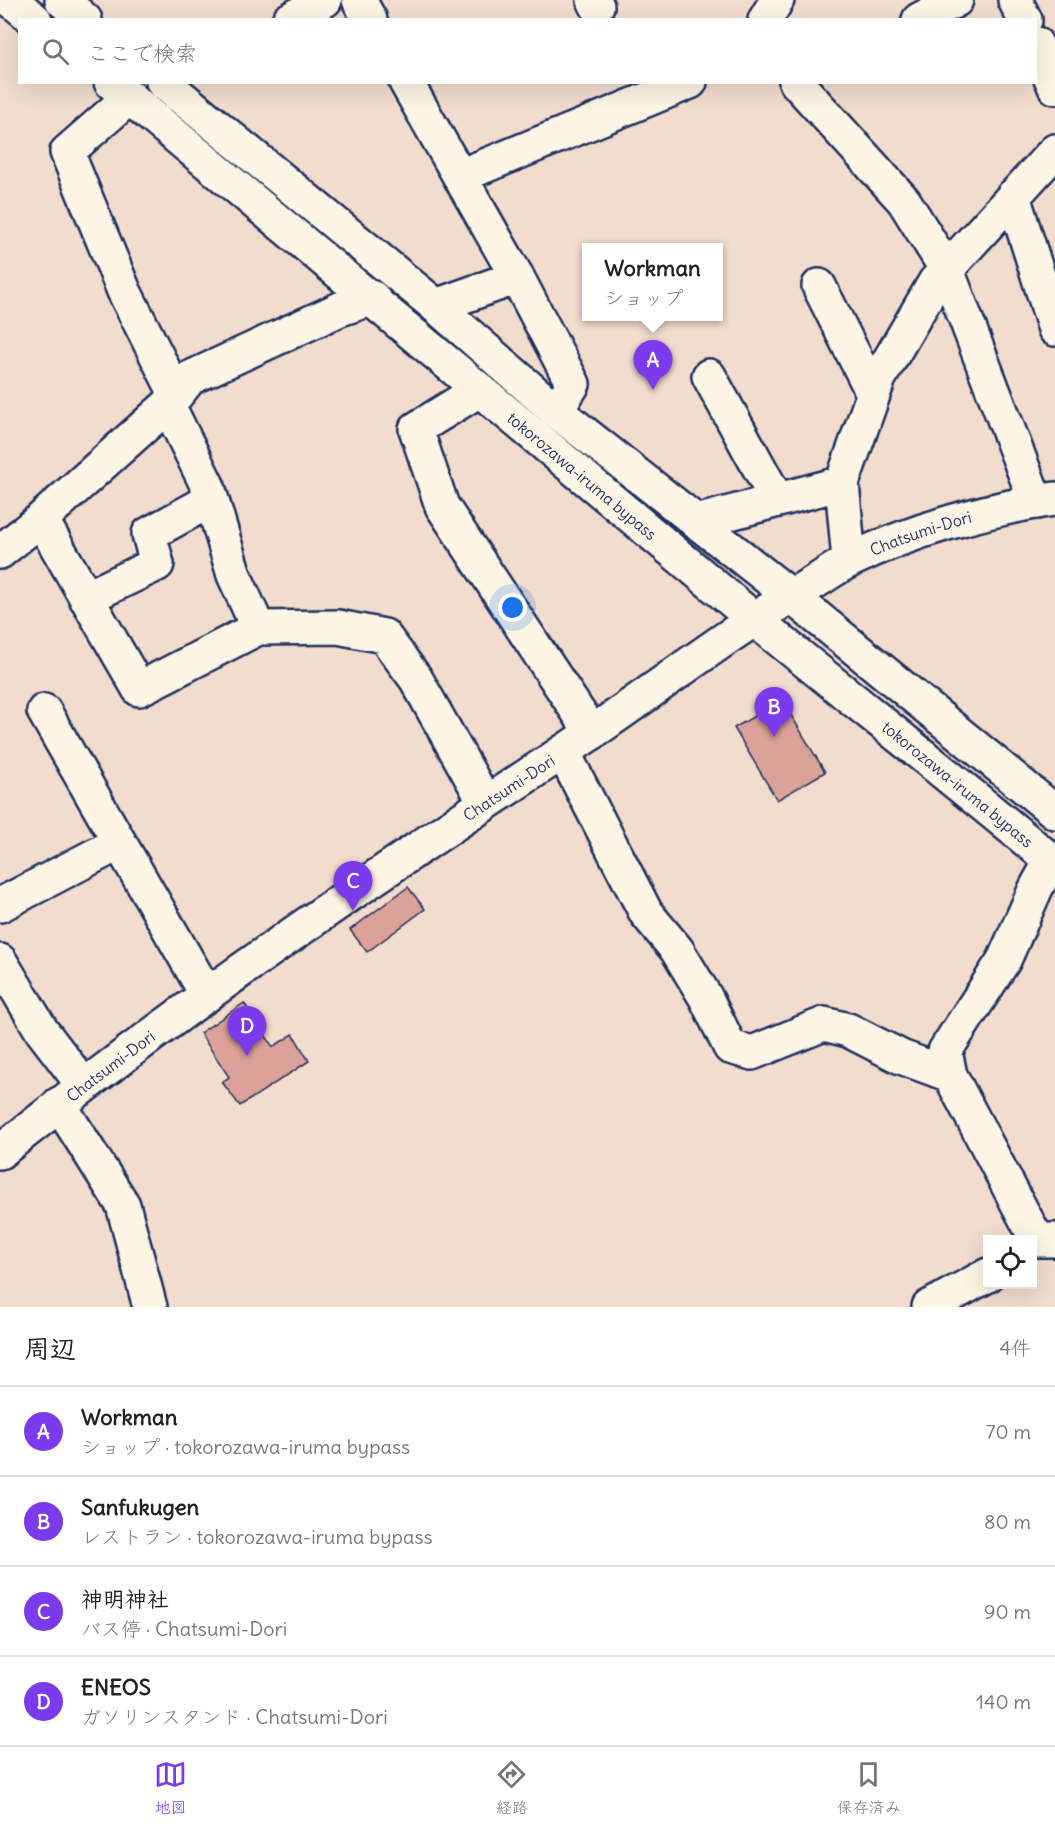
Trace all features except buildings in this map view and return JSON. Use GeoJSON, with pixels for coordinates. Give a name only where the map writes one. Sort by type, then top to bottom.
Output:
{"type":"FeatureCollection","features":[{"type":"Feature","properties":{"kind":"main road"},"geometry":{"type":"LineString","coordinates":[[11,0],[33,18]]}},
{"type":"Feature","properties":{"kind":"main road"},"geometry":{"type":"LineString","coordinates":[[62,0],[83,18]]}},
{"type":"Feature","properties":{"kind":"main road"},"geometry":{"type":"LineString","coordinates":[[293,18],[325,0]]}},
{"type":"Feature","properties":{"kind":"main road"},"geometry":{"type":"LineString","coordinates":[[359,0],[369,18]]}},
{"type":"Feature","properties":{"kind":"main road"},"geometry":{"type":"LineString","coordinates":[[766,18],[777,0]]}},
{"type":"Feature","properties":{"kind":"main road"},"geometry":{"type":"LineString","coordinates":[[922,18],[956,0]]}},
{"type":"Feature","properties":{"kind":"main road"},"geometry":{"type":"LineString","coordinates":[[1015,0],[1023,18]]}},
{"type":"Feature","properties":{"kind":"main road"},"geometry":{"type":"LineString","coordinates":[[1037,48],[1055,87]]}},
{"type":"Feature","properties":{"kind":"main road","name":"tokorozawa-iruma bypass"},"geometry":{"type":"LineString","coordinates":[[168,84],[436,306],[556,411],[791,596],[1055,812]]}},
{"type":"Feature","properties":{"kind":"main road"},"geometry":{"type":"LineString","coordinates":[[407,84],[517,277],[573,384],[556,411]]}},
{"type":"Feature","properties":{"kind":"main road"},"geometry":{"type":"LineString","coordinates":[[459,176],[685,84]]}},
{"type":"Feature","properties":{"kind":"main road"},"geometry":{"type":"LineString","coordinates":[[798,84],[904,201],[947,270],[1045,500]]}},
{"type":"Feature","properties":{"kind":"main road"},"geometry":{"type":"LineString","coordinates":[[121,90],[67,152],[124,291],[172,399],[211,500],[234,575],[258,628]]}},
{"type":"Feature","properties":{"kind":"main road","name":"tokorozawa-iruma bypass"},"geometry":{"type":"LineString","coordinates":[[121,90],[373,298],[479,390],[754,619],[1053,862]]}},
{"type":"Feature","properties":{"kind":"main road"},"geometry":{"type":"LineString","coordinates":[[849,560],[842,483],[873,393],[935,282],[1055,151]]}},
{"type":"Feature","properties":{"kind":"main road"},"geometry":{"type":"LineString","coordinates":[[1013,196],[1055,329]]}},
{"type":"Feature","properties":{"kind":"main road"},"geometry":{"type":"LineString","coordinates":[[436,306],[517,277]]}},
{"type":"Feature","properties":{"kind":"main road"},"geometry":{"type":"LineString","coordinates":[[819,286],[873,393]]}},
{"type":"Feature","properties":{"kind":"main road"},"geometry":{"type":"LineString","coordinates":[[0,552],[41,519],[172,399],[190,378],[339,309],[373,298]]}},
{"type":"Feature","properties":{"kind":"main road"},"geometry":{"type":"LineString","coordinates":[[709,376],[777,500]]}},
{"type":"Feature","properties":{"kind":"main road"},"geometry":{"type":"LineString","coordinates":[[479,390],[416,429],[442,506],[592,733]]}},
{"type":"Feature","properties":{"kind":"main road"},"geometry":{"type":"LineString","coordinates":[[696,522],[842,483]]}},
{"type":"Feature","properties":{"kind":"main road"},"geometry":{"type":"LineString","coordinates":[[86,598],[157,564],[149,534],[211,500]]}},
{"type":"Feature","properties":{"kind":"main road","name":"Chatsumi-Dori"},"geometry":{"type":"LineString","coordinates":[[0,1152],[71,1095],[207,995],[485,802],[592,733],[754,619],[849,560],[981,514],[1045,500]]}},
{"type":"Feature","properties":{"kind":"main road"},"geometry":{"type":"LineString","coordinates":[[41,519],[138,689],[258,628],[339,627],[384,636],[416,679],[485,802]]}},
{"type":"Feature","properties":{"kind":"main road"},"geometry":{"type":"LineString","coordinates":[[44,711],[207,995]]}},
{"type":"Feature","properties":{"kind":"main road"},"geometry":{"type":"LineString","coordinates":[[563,752],[646,913],[677,950],[706,998],[730,1047],[753,1053],[824,1024],[848,1030],[901,1057],[950,1074]]}},
{"type":"Feature","properties":{"kind":"main road"},"geometry":{"type":"LineString","coordinates":[[0,905],[119,843]]}},
{"type":"Feature","properties":{"kind":"main road"},"geometry":{"type":"LineString","coordinates":[[1034,1235],[950,1074],[945,1051],[1004,960],[1036,888],[1053,862]]}},
{"type":"Feature","properties":{"kind":"main road"},"geometry":{"type":"LineString","coordinates":[[0,961],[42,1031],[123,1205],[150,1307]]}},
{"type":"Feature","properties":{"kind":"main road"},"geometry":{"type":"LineString","coordinates":[[929,1307],[983,1277]]}},
{"type":"Feature","properties":{"kind":"place","name":"Workman"},"geometry":{"type":"Point","coordinates":[653,390]}},
{"type":"Feature","properties":{"kind":"place","name":"Sanfukugen"},"geometry":{"type":"Point","coordinates":[774,737]}},
{"type":"Feature","properties":{"kind":"place","name":"神明神社"},"geometry":{"type":"Point","coordinates":[353,911]}},
{"type":"Feature","properties":{"kind":"place","name":"ENEOS"},"geometry":{"type":"Point","coordinates":[247,1056]}}]}
